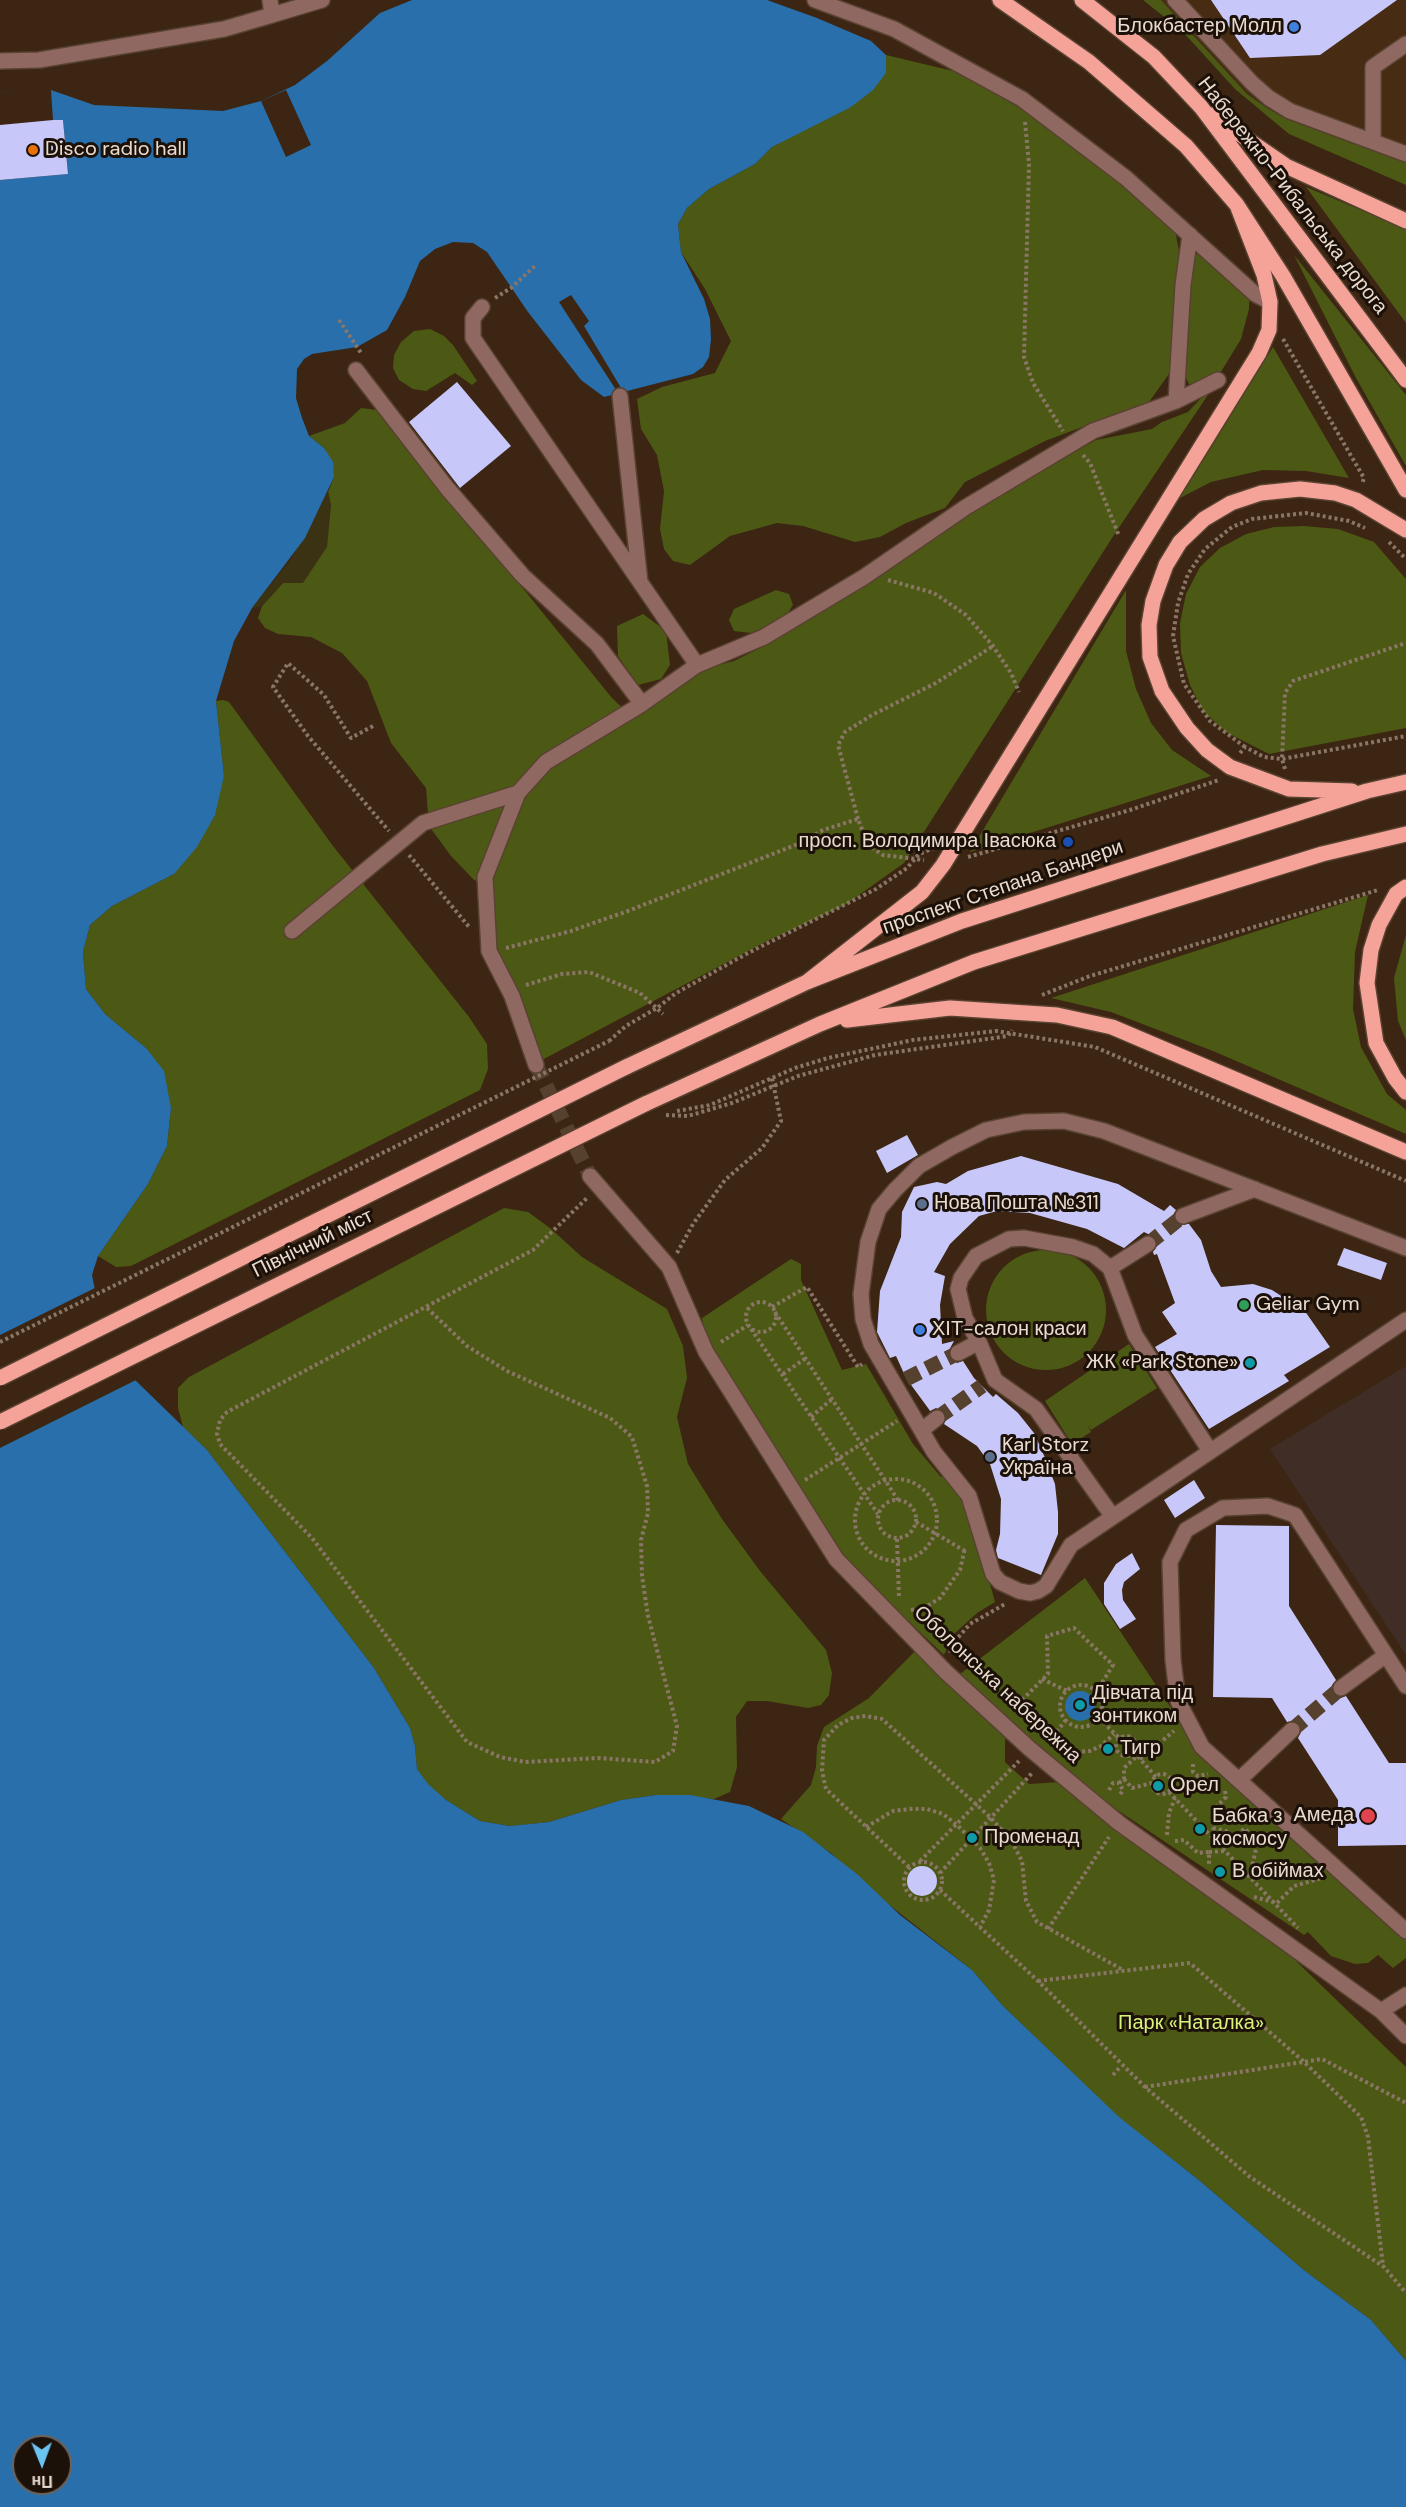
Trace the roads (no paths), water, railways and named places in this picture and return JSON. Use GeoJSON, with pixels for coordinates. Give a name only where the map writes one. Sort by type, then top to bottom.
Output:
{"type":"FeatureCollection","features":[{"type":"Feature","properties":{"kind":"main road"},"geometry":{"type":"LineString","coordinates":[[1000,0],[1089,62],[1186,146],[1237,205],[1282,276],[1406,490]]}},
{"type":"Feature","properties":{"kind":"main road","name":"Набережно-Рибальська дорога"},"geometry":{"type":"LineString","coordinates":[[1082,0],[1154,57],[1201,107],[1406,380]]}},
{"type":"Feature","properties":{"kind":"main road"},"geometry":{"type":"LineString","coordinates":[[1201,107],[1286,166],[1406,221]]}},
{"type":"Feature","properties":{"kind":"main road"},"geometry":{"type":"LineString","coordinates":[[807,982],[922,892],[951,853],[1259,353],[1269,330],[1270,302],[1264,275],[1237,205]]}},
{"type":"Feature","properties":{"kind":"main road"},"geometry":{"type":"LineString","coordinates":[[1367,791],[1289,789],[1230,766],[1207,750],[1187,728],[1162,691],[1150,657],[1149,625],[1153,601],[1166,565],[1180,542],[1204,519],[1241,500],[1261,493],[1300,489],[1335,493],[1356,500],[1406,530]]}},
{"type":"Feature","properties":{"kind":"main road","name":"проспект Степана Бандери"},"geometry":{"type":"LineString","coordinates":[[626,1067],[807,982],[962,921],[1367,791],[1406,782]]}},
{"type":"Feature","properties":{"kind":"main road"},"geometry":{"type":"LineString","coordinates":[[820,1024],[974,962],[1322,854],[1406,834]]}},
{"type":"Feature","properties":{"kind":"main road"},"geometry":{"type":"LineString","coordinates":[[1406,887],[1396,894],[1379,925],[1371,950],[1367,983],[1376,1043],[1395,1078],[1406,1092]]}},
{"type":"Feature","properties":{"kind":"main road"},"geometry":{"type":"LineString","coordinates":[[820,1024],[950,1008],[1011,1011],[1068,1018],[1112,1027],[1406,1152]]}},
{"type":"Feature","properties":{"kind":"main road","name":"Північний міст"},"geometry":{"type":"LineString","coordinates":[[0,1422],[645,1104],[820,1024]]}},
{"type":"Feature","properties":{"kind":"main road","name":"Північний міст"},"geometry":{"type":"LineString","coordinates":[[0,1378],[626,1067]]}},
{"type":"Feature","properties":{"kind":"street"},"geometry":{"type":"LineString","coordinates":[[0,61],[39,60],[212,31],[271,7],[322,0]]}},
{"type":"Feature","properties":{"kind":"street"},"geometry":{"type":"LineString","coordinates":[[815,0],[894,29],[1022,99],[1087,146],[1255,294],[1270,302]]}},
{"type":"Feature","properties":{"kind":"street"},"geometry":{"type":"LineString","coordinates":[[1175,0],[1252,83],[1269,98],[1290,111],[1406,154]]}},
{"type":"Feature","properties":{"kind":"street"},"geometry":{"type":"LineString","coordinates":[[1374,141],[1373,67],[1406,44]]}},
{"type":"Feature","properties":{"kind":"street"},"geometry":{"type":"LineString","coordinates":[[1176,401],[1183,285],[1190,235]]}},
{"type":"Feature","properties":{"kind":"street"},"geometry":{"type":"LineString","coordinates":[[482,307],[473,318],[473,338],[697,665]]}},
{"type":"Feature","properties":{"kind":"street"},"geometry":{"type":"LineString","coordinates":[[356,370],[447,488],[523,576],[597,644],[642,704]]}},
{"type":"Feature","properties":{"kind":"street"},"geometry":{"type":"LineString","coordinates":[[536,1065],[512,996],[489,951],[485,877],[518,793],[546,762],[642,704],[697,665],[764,637],[864,577],[966,507],[1093,431],[1176,401],[1218,380]]}},
{"type":"Feature","properties":{"kind":"street"},"geometry":{"type":"LineString","coordinates":[[620,396],[640,582]]}},
{"type":"Feature","properties":{"kind":"street"},"geometry":{"type":"LineString","coordinates":[[292,931],[398,842],[423,824],[518,793]]}},
{"type":"Feature","properties":{"kind":"street"},"geometry":{"type":"LineString","coordinates":[[1406,1248],[1104,1131],[1064,1121],[1024,1122],[986,1130],[952,1147],[919,1167],[895,1190],[879,1209],[868,1242],[861,1294],[863,1319],[871,1344],[900,1381],[934,1452],[969,1496],[993,1574],[1000,1582],[1019,1592],[1038,1592],[1046,1586],[1071,1545],[1406,1320]]}},
{"type":"Feature","properties":{"kind":"street","name":"Оболонська набережна"},"geometry":{"type":"LineString","coordinates":[[594,1182],[669,1267],[706,1352],[836,1559],[898,1616],[946,1672],[1037,1755],[1119,1822],[1381,2010],[1406,2036]]}},
{"type":"Feature","properties":{"kind":"street"},"geometry":{"type":"LineString","coordinates":[[1183,1215],[1255,1189]]}},
{"type":"Feature","properties":{"kind":"street"},"geometry":{"type":"LineString","coordinates":[[1113,1516],[1036,1409],[989,1383],[979,1342],[964,1318],[958,1289],[975,1256],[1009,1239],[1023,1238],[1061,1244],[1093,1254],[1110,1268],[1135,1335],[1210,1451]]}},
{"type":"Feature","properties":{"kind":"street"},"geometry":{"type":"LineString","coordinates":[[1110,1268],[1148,1244]]}},
{"type":"Feature","properties":{"kind":"street"},"geometry":{"type":"LineString","coordinates":[[958,1353],[979,1342]]}},
{"type":"Feature","properties":{"kind":"street"},"geometry":{"type":"LineString","coordinates":[[922,1430],[937,1418]]}},
{"type":"Feature","properties":{"kind":"street"},"geometry":{"type":"LineString","coordinates":[[1406,1686],[1294,1515],[1268,1506],[1223,1508],[1186,1530],[1170,1562],[1173,1660],[1178,1701],[1197,1752],[1239,1780],[1406,1931]]}},
{"type":"Feature","properties":{"kind":"street"},"geometry":{"type":"LineString","coordinates":[[1341,1688],[1386,1655]]}},
{"type":"Feature","properties":{"kind":"street"},"geometry":{"type":"LineString","coordinates":[[1239,1780],[1293,1730]]}},
{"type":"Feature","properties":{"kind":"street"},"geometry":{"type":"LineString","coordinates":[[1381,2010],[1406,1995]]}},
{"type":"Feature","properties":{"kind":"water"},"geometry":{"type":"Polygon","coordinates":[[[412,0],[767,0],[871,41],[886,55],[886,73],[873,90],[851,107],[772,147],[755,164],[709,189],[687,208],[678,224],[681,252],[704,299],[710,319],[711,339],[709,357],[703,367],[693,374],[604,397],[581,380],[528,312],[487,252],[473,243],[453,242],[435,249],[420,261],[405,297],[387,330],[357,347],[312,354],[304,359],[297,369],[296,398],[302,418],[309,436],[324,448],[333,462],[334,477],[305,538],[252,608],[234,641],[216,701],[224,776],[215,815],[197,847],[174,874],[112,906],[90,925],[83,952],[86,989],[105,1014],[146,1048],[164,1071],[171,1108],[167,1146],[148,1184],[98,1256],[92,1275],[101,1320],[131,1376],[207,1450],[374,1668],[410,1728],[415,1746],[417,1769],[428,1784],[446,1800],[480,1821],[510,1826],[549,1822],[621,1800],[656,1795],[690,1795],[749,1806],[803,1832],[857,1874],[900,1915],[972,1970],[1003,2006],[1119,2117],[1200,2181],[1305,2271],[1371,2320],[1406,2361],[1406,2507],[0,2507],[0,92],[51,90],[94,105],[223,111],[261,101],[295,85],[327,61],[380,13],[412,0]]]}},
{"type":"Feature","properties":{"kind":"water"},"geometry":{"type":"Polygon","coordinates":[[[1080,1691],[1091,1695],[1095,1706],[1091,1717],[1080,1721],[1069,1717],[1065,1706],[1069,1695],[1080,1691]]]}},
{"type":"Feature","properties":{"kind":"tunnel"},"geometry":{"type":"LineString","coordinates":[[536,1065],[590,1176]]}},
{"type":"Feature","properties":{"kind":"tunnel"},"geometry":{"type":"LineString","coordinates":[[1148,1244],[1183,1216]]}},
{"type":"Feature","properties":{"kind":"tunnel"},"geometry":{"type":"LineString","coordinates":[[906,1379],[958,1353]]}},
{"type":"Feature","properties":{"kind":"tunnel"},"geometry":{"type":"LineString","coordinates":[[937,1418],[982,1386]]}},
{"type":"Feature","properties":{"kind":"tunnel"},"geometry":{"type":"LineString","coordinates":[[1292,1730],[1341,1688]]}},
{"type":"Feature","properties":{"kind":"place","name":"Блокбастер Молл"},"geometry":{"type":"Point","coordinates":[1294,27]}},
{"type":"Feature","properties":{"kind":"place","name":"Disco radio hall"},"geometry":{"type":"Point","coordinates":[33,150]}},
{"type":"Feature","properties":{"kind":"place","name":"просп. Володимира Івасюка"},"geometry":{"type":"Point","coordinates":[1068,842]}},
{"type":"Feature","properties":{"kind":"place","name":"Нова Пошта №311"},"geometry":{"type":"Point","coordinates":[922,1204]}},
{"type":"Feature","properties":{"kind":"place","name":"Geliar Gym"},"geometry":{"type":"Point","coordinates":[1244,1305]}},
{"type":"Feature","properties":{"kind":"place","name":"ХІТ-салон краси"},"geometry":{"type":"Point","coordinates":[920,1330]}},
{"type":"Feature","properties":{"kind":"place","name":"ЖК «Park Stone»"},"geometry":{"type":"Point","coordinates":[1250,1363]}},
{"type":"Feature","properties":{"kind":"place","name":"Karl Storz Україна"},"geometry":{"type":"Point","coordinates":[990,1457]}},
{"type":"Feature","properties":{"kind":"place","name":"Дівчата під зонтиком"},"geometry":{"type":"Point","coordinates":[1080,1705]}},
{"type":"Feature","properties":{"kind":"place","name":"Тигр"},"geometry":{"type":"Point","coordinates":[1108,1749]}},
{"type":"Feature","properties":{"kind":"place","name":"Орел"},"geometry":{"type":"Point","coordinates":[1158,1786]}},
{"type":"Feature","properties":{"kind":"place","name":"Амеда"},"geometry":{"type":"Point","coordinates":[1368,1816]}},
{"type":"Feature","properties":{"kind":"place","name":"Бабка з космосу"},"geometry":{"type":"Point","coordinates":[1200,1829]}},
{"type":"Feature","properties":{"kind":"place","name":"Променад"},"geometry":{"type":"Point","coordinates":[972,1838]}},
{"type":"Feature","properties":{"kind":"place","name":"В обіймах"},"geometry":{"type":"Point","coordinates":[1220,1872]}},
{"type":"Feature","properties":{"kind":"park label","name":"Парк «Наталка»"},"geometry":{"type":"Point","coordinates":[1191,2024]}}]}
